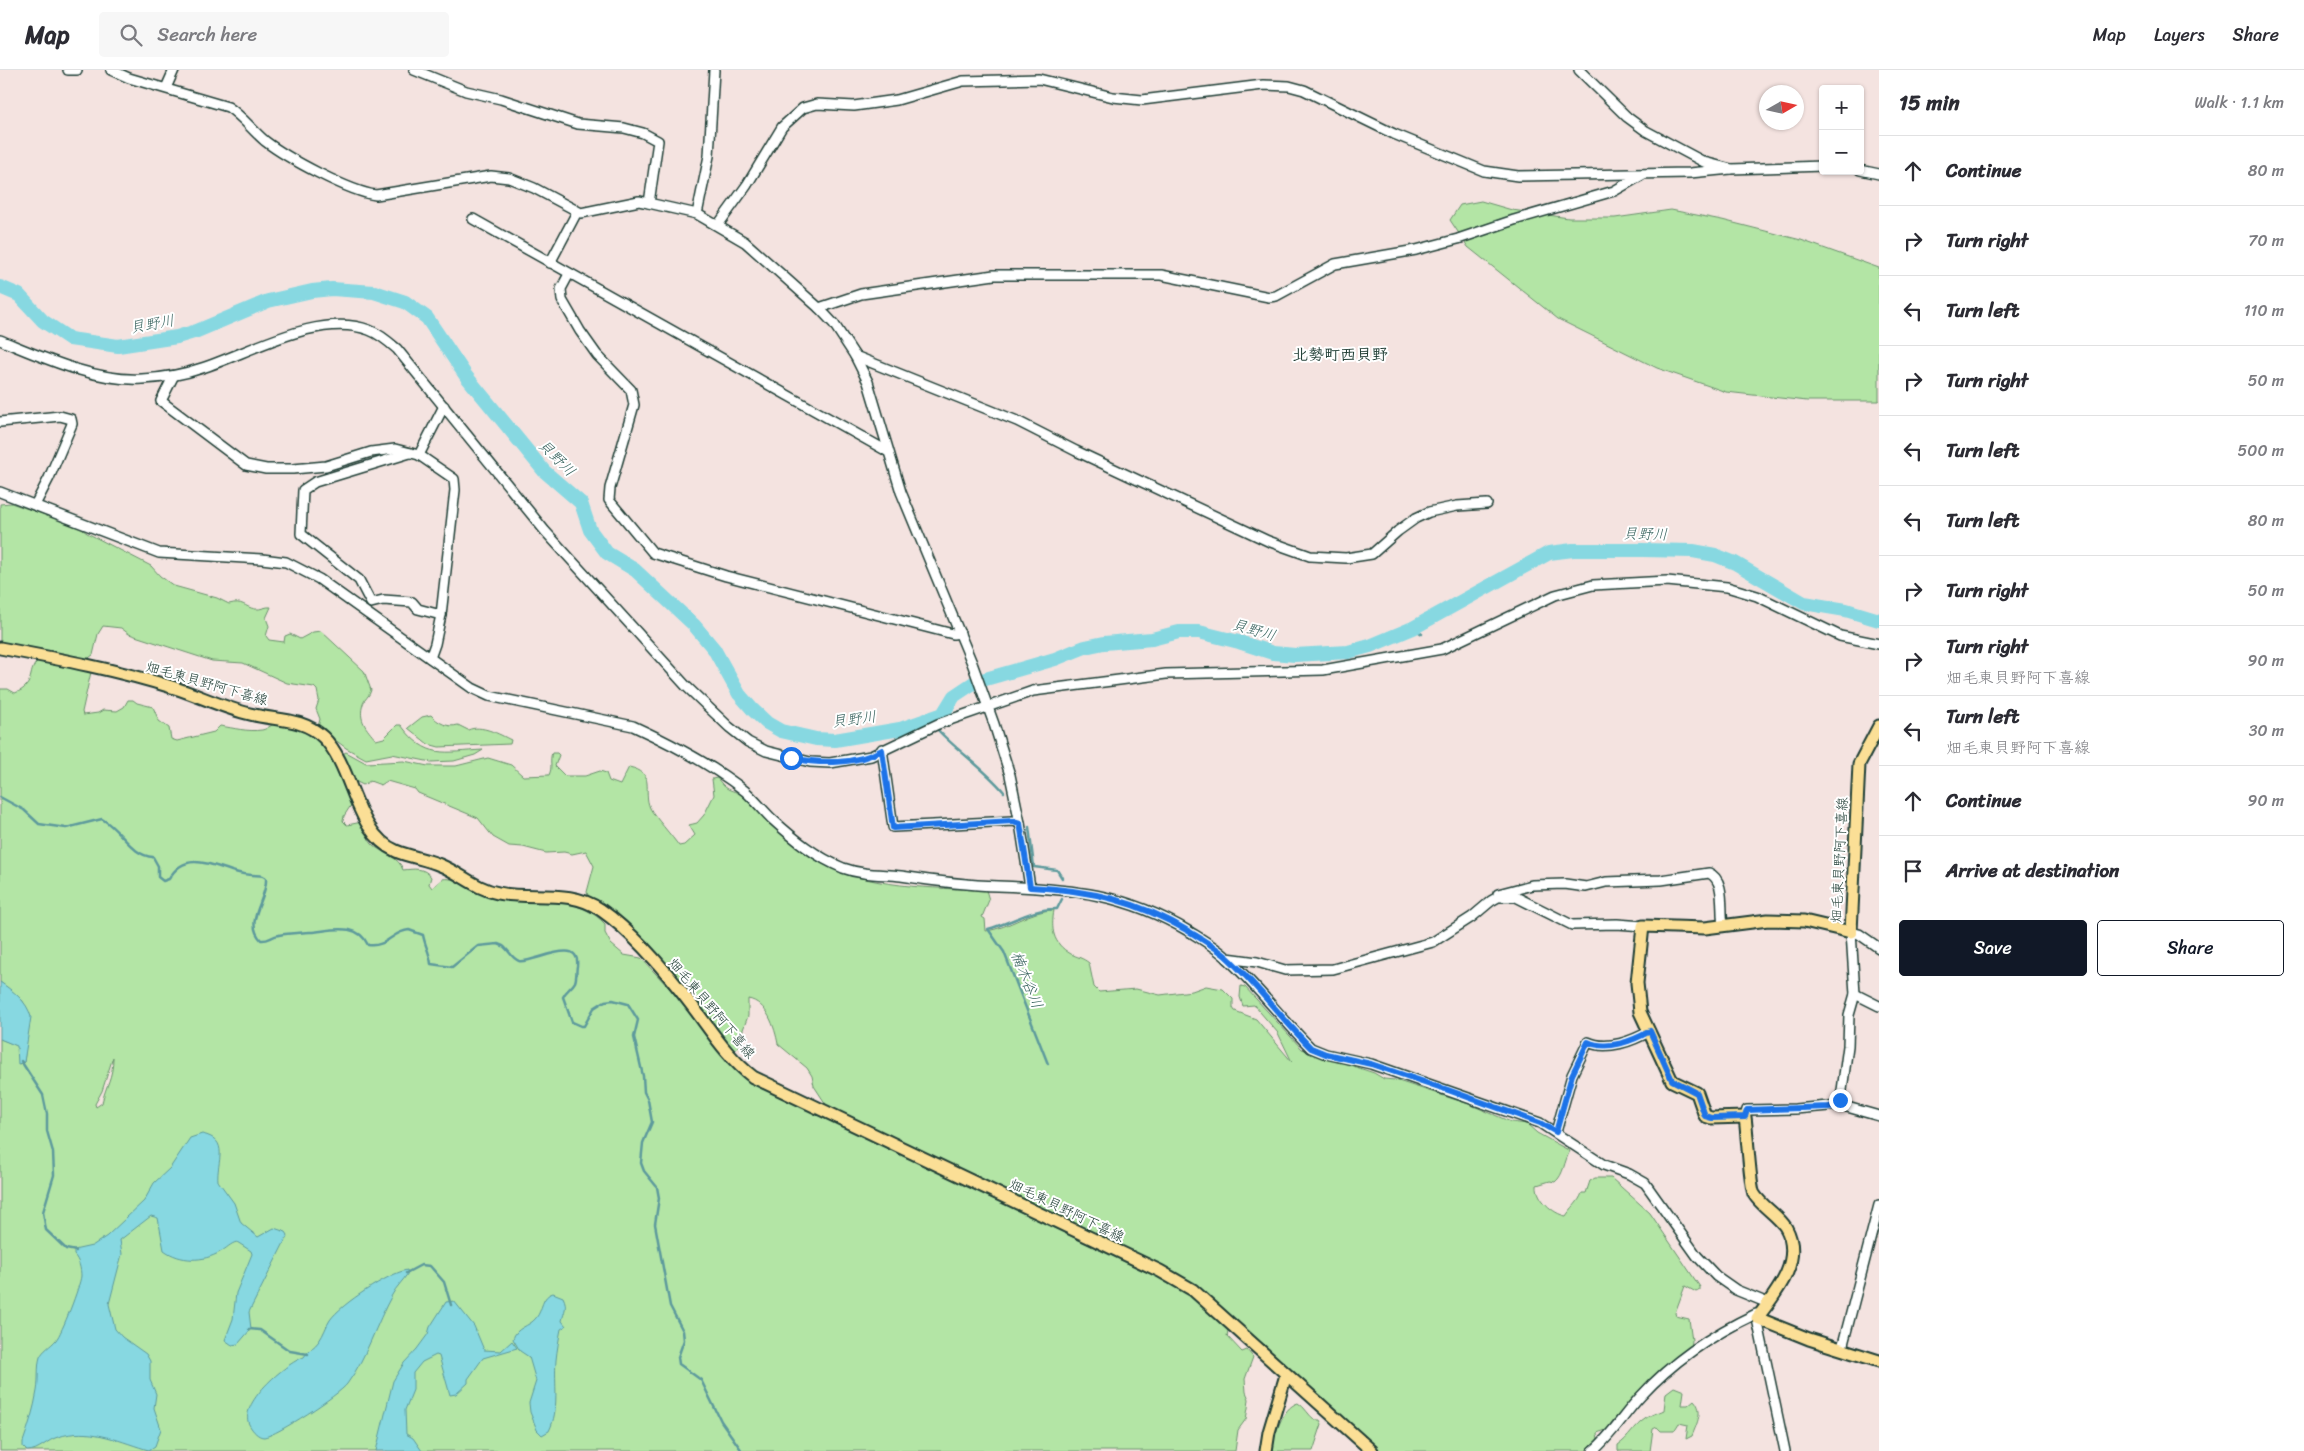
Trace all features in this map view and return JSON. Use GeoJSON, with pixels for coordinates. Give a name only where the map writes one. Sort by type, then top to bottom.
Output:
{"type":"FeatureCollection","features":[{"type":"Feature","properties":{"kind":"main road","name":"畑毛東貝野阿下喜線"},"geometry":{"type":"LineString","coordinates":[[0,648],[82,664],[165,685],[250,714],[298,721],[310,728],[324,738],[328,744],[373,833],[383,844],[398,852],[442,865],[481,889],[499,894],[538,894],[572,898],[599,908],[623,928],[678,987],[735,1063],[753,1076],[1160,1271],[1193,1290],[1372,1451]]}},
{"type":"Feature","properties":{"kind":"main road","name":"畑毛東貝野阿下喜線"},"geometry":{"type":"LineString","coordinates":[[1643,926],[1705,928],[1759,920],[1804,921],[1850,932],[1859,764],[1879,726]]}},
{"type":"Feature","properties":{"kind":"main road"},"geometry":{"type":"LineString","coordinates":[[1643,926],[1637,974],[1637,996],[1640,1012],[1672,1080],[1697,1093],[1705,1116],[1712,1118],[1745,1117],[1753,1193],[1785,1228],[1792,1259],[1789,1270],[1771,1300],[1757,1318],[1809,1339],[1879,1361]]}},
{"type":"Feature","properties":{"kind":"main road"},"geometry":{"type":"LineString","coordinates":[[1266,1451],[1269,1432],[1286,1375]]}},
{"type":"Feature","properties":{"kind":"street"},"geometry":{"type":"LineString","coordinates":[[68,70],[77,70]]}},
{"type":"Feature","properties":{"kind":"street"},"geometry":{"type":"LineString","coordinates":[[111,70],[228,106],[238,113],[264,140],[283,152],[353,189],[368,194],[376,195],[492,176],[509,178],[534,188],[577,212],[606,209],[639,201],[697,214],[745,242],[819,308],[838,329],[856,356],[868,382],[887,451],[901,492],[972,663],[1010,775],[1030,887]]}},
{"type":"Feature","properties":{"kind":"street"},"geometry":{"type":"LineString","coordinates":[[166,88],[174,70]]}},
{"type":"Feature","properties":{"kind":"street"},"geometry":{"type":"LineString","coordinates":[[414,70],[466,92],[501,99],[578,124],[624,128],[643,133],[658,141],[649,203]]}},
{"type":"Feature","properties":{"kind":"street"},"geometry":{"type":"LineString","coordinates":[[697,214],[709,156],[714,70]]}},
{"type":"Feature","properties":{"kind":"street"},"geometry":{"type":"LineString","coordinates":[[1579,70],[1628,117],[1646,131],[1704,162],[1731,169]]}},
{"type":"Feature","properties":{"kind":"street"},"geometry":{"type":"LineString","coordinates":[[718,225],[747,186],[782,127],[798,110],[817,104],[854,106],[897,100],[963,81],[1039,80],[1113,97],[1142,100],[1263,85],[1289,86],[1304,90],[1402,138],[1484,171],[1518,176],[1690,173],[1731,169],[1819,166]]}},
{"type":"Feature","properties":{"kind":"street"},"geometry":{"type":"LineString","coordinates":[[1864,171],[1879,174]]}},
{"type":"Feature","properties":{"kind":"street"},"geometry":{"type":"LineString","coordinates":[[819,308],[860,294],[994,275],[1161,276],[1269,297],[1276,296],[1335,264],[1416,250],[1458,239],[1514,220],[1614,191],[1645,174]]}},
{"type":"Feature","properties":{"kind":"street"},"geometry":{"type":"LineString","coordinates":[[550,263],[577,212]]}},
{"type":"Feature","properties":{"kind":"street"},"geometry":{"type":"LineString","coordinates":[[473,220],[887,451]]}},
{"type":"Feature","properties":{"kind":"street"},"geometry":{"type":"LineString","coordinates":[[569,274],[561,289],[562,300],[597,356],[631,390],[634,405],[610,488],[609,500],[653,554],[726,576],[953,634],[960,634]]}},
{"type":"Feature","properties":{"kind":"street"},"geometry":{"type":"LineString","coordinates":[[0,340],[79,370],[140,380],[173,376],[203,368],[273,341],[314,329],[338,326],[369,330],[382,337],[397,349],[545,531],[599,593],[686,686],[729,727],[748,742],[766,751],[810,762],[830,763],[871,756],[934,726],[1033,690],[1152,675],[1208,671],[1315,671],[1442,649],[1555,594],[1593,585],[1667,581],[1708,584],[1739,590],[1756,596],[1840,636],[1879,644]]}},
{"type":"Feature","properties":{"kind":"street"},"geometry":{"type":"LineString","coordinates":[[856,356],[1017,421],[1076,451],[1268,541],[1310,556],[1346,558],[1372,554],[1398,531],[1416,518],[1429,512],[1457,506],[1487,504]]}},
{"type":"Feature","properties":{"kind":"street"},"geometry":{"type":"LineString","coordinates":[[173,376],[161,401],[246,466],[266,469],[326,466],[370,452],[395,449],[416,454],[454,479],[455,490],[441,615],[430,658]]}},
{"type":"Feature","properties":{"kind":"street"},"geometry":{"type":"LineString","coordinates":[[441,615],[418,608],[412,602],[394,600],[371,603],[359,580],[301,534],[303,490],[307,486],[315,482],[416,454],[444,406]]}},
{"type":"Feature","properties":{"kind":"street"},"geometry":{"type":"LineString","coordinates":[[0,422],[60,416],[71,419],[72,424],[49,478],[34,505]]}},
{"type":"Feature","properties":{"kind":"street"},"geometry":{"type":"LineString","coordinates":[[0,492],[159,553],[262,559],[294,565],[319,578],[472,688],[489,696],[633,726],[651,734],[730,780],[746,792],[798,842],[823,859],[846,869],[869,874],[958,884],[1068,889],[1094,894],[1147,909],[1198,937],[1227,958],[1311,1048],[1326,1054],[1371,1064],[1540,1123],[1604,1165],[1629,1174],[1645,1183],[1697,1256],[1716,1276],[1736,1290],[1768,1303],[1757,1318]]}},
{"type":"Feature","properties":{"kind":"street"},"geometry":{"type":"LineString","coordinates":[[882,750],[893,828],[1013,821],[1020,823]]}},
{"type":"Feature","properties":{"kind":"street"},"geometry":{"type":"LineString","coordinates":[[1227,958],[1257,962],[1285,970],[1333,969],[1433,942],[1472,917],[1499,893],[1532,885],[1565,884],[1586,887],[1606,882],[1661,880],[1709,873],[1713,875],[1721,892],[1723,925]]}},
{"type":"Feature","properties":{"kind":"street"},"geometry":{"type":"LineString","coordinates":[[1491,901],[1498,898],[1516,897],[1572,925],[1616,924],[1643,926]]}},
{"type":"Feature","properties":{"kind":"street"},"geometry":{"type":"LineString","coordinates":[[1840,1105],[1848,1046],[1849,1015],[1855,994],[1850,932],[1858,934],[1879,948]]}},
{"type":"Feature","properties":{"kind":"street"},"geometry":{"type":"LineString","coordinates":[[1855,994],[1879,1006]]}},
{"type":"Feature","properties":{"kind":"street"},"geometry":{"type":"LineString","coordinates":[[1556,1132],[1572,1075],[1588,1042],[1604,1046],[1631,1040],[1650,1031]]}},
{"type":"Feature","properties":{"kind":"street"},"geometry":{"type":"LineString","coordinates":[[1745,1117],[1747,1110],[1795,1109],[1840,1105],[1879,1116]]}},
{"type":"Feature","properties":{"kind":"street"},"geometry":{"type":"LineString","coordinates":[[1842,1348],[1879,1205]]}},
{"type":"Feature","properties":{"kind":"street"},"geometry":{"type":"LineString","coordinates":[[1593,1451],[1604,1442],[1641,1396],[1681,1359],[1718,1333],[1756,1314],[1785,1451]]}},
{"type":"Feature","properties":{"kind":"green space"},"geometry":{"type":"Polygon","coordinates":[[[1481,201],[1512,210],[1569,218],[1615,218],[1671,210],[1722,220],[1801,240],[1879,268],[1879,401],[1807,401],[1726,392],[1657,368],[1558,319],[1468,247],[1450,220],[1460,205],[1481,201]]]}},
{"type":"Feature","properties":{"kind":"green space"},"geometry":{"type":"Polygon","coordinates":[[[11,503],[78,526],[87,533],[151,566],[160,576],[174,586],[217,598],[229,604],[240,603],[257,609],[271,607],[266,618],[269,626],[266,636],[269,640],[284,642],[285,636],[290,634],[300,639],[313,632],[321,631],[364,671],[371,690],[363,704],[362,719],[366,728],[376,740],[384,738],[397,725],[401,725],[419,744],[428,749],[447,752],[483,750],[475,755],[454,761],[431,762],[392,754],[366,759],[346,748],[318,727],[320,719],[316,709],[319,700],[317,690],[314,687],[287,683],[243,663],[212,661],[129,634],[121,628],[103,626],[98,634],[93,655],[86,660],[0,644],[0,504],[11,503]]]}},
{"type":"Feature","properties":{"kind":"green space"},"geometry":{"type":"Polygon","coordinates":[[[39,660],[91,672],[82,712],[83,715],[98,713],[103,710],[117,711],[124,707],[128,700],[133,700],[137,703],[153,707],[159,721],[169,728],[171,739],[177,741],[214,732],[220,726],[256,730],[279,723],[295,726],[308,732],[327,750],[335,762],[353,802],[343,821],[347,825],[362,822],[372,844],[398,861],[403,870],[418,869],[425,872],[431,877],[429,884],[432,888],[442,879],[449,879],[461,882],[484,896],[491,898],[553,901],[586,910],[605,924],[605,933],[611,944],[624,955],[641,958],[686,1006],[723,1057],[735,1070],[764,1088],[1139,1269],[1174,1283],[1211,1312],[1228,1331],[1227,1336],[1242,1352],[1247,1350],[1253,1357],[1245,1379],[1246,1392],[1249,1399],[1246,1419],[1238,1430],[1235,1451],[0,1451],[0,1039],[18,1046],[19,1064],[24,1062],[27,1036],[23,1001],[0,982],[0,689],[8,689],[15,693],[22,690],[29,682],[35,664],[39,660]],[[113,1057],[102,1091],[95,1104],[96,1107],[102,1103],[113,1065],[113,1057]]]}},
{"type":"Feature","properties":{"kind":"green space"},"geometry":{"type":"Polygon","coordinates":[[[431,715],[447,725],[458,725],[468,730],[479,728],[501,735],[511,740],[510,744],[439,747],[428,744],[408,728],[422,717],[431,715]]]}},
{"type":"Feature","properties":{"kind":"green space"},"geometry":{"type":"Polygon","coordinates":[[[346,752],[366,763],[404,761],[428,766],[456,766],[488,758],[511,765],[523,776],[549,775],[552,753],[557,753],[559,755],[555,766],[565,776],[585,776],[600,771],[606,773],[609,781],[620,785],[629,767],[643,773],[647,783],[650,808],[679,846],[684,845],[695,835],[689,825],[697,823],[704,815],[714,795],[712,779],[717,778],[727,788],[745,797],[779,832],[808,856],[838,871],[879,882],[901,885],[986,890],[989,900],[982,917],[985,919],[986,931],[1037,913],[1054,910],[1053,929],[1056,940],[1065,950],[1089,963],[1094,987],[1099,992],[1136,989],[1160,995],[1192,991],[1206,986],[1223,989],[1233,999],[1235,1011],[1256,1019],[1292,1062],[1278,1033],[1254,1005],[1243,1006],[1240,997],[1241,986],[1245,987],[1302,1049],[1374,1073],[1384,1079],[1395,1080],[1469,1104],[1511,1122],[1527,1124],[1537,1133],[1570,1151],[1558,1179],[1555,1182],[1550,1181],[1537,1185],[1539,1195],[1546,1205],[1561,1215],[1566,1216],[1582,1193],[1586,1193],[1590,1181],[1595,1178],[1611,1178],[1650,1213],[1700,1287],[1700,1290],[1696,1292],[1685,1286],[1675,1313],[1676,1316],[1689,1319],[1692,1340],[1690,1359],[1630,1404],[1611,1423],[1609,1429],[1597,1433],[1598,1439],[1585,1451],[1379,1451],[1179,1274],[1138,1257],[829,1109],[814,1086],[812,1076],[807,1068],[778,1044],[769,1017],[765,1010],[755,1001],[748,999],[748,1016],[741,1035],[741,1043],[734,1052],[707,1020],[589,899],[587,892],[594,866],[586,851],[572,854],[564,852],[546,853],[523,847],[509,846],[493,837],[478,818],[418,793],[415,789],[387,781],[381,785],[370,781],[363,785],[353,780],[341,755],[346,752]]]}},
{"type":"Feature","properties":{"kind":"green space"},"geometry":{"type":"Polygon","coordinates":[[[1674,1387],[1684,1391],[1682,1405],[1688,1405],[1694,1400],[1699,1408],[1699,1417],[1692,1436],[1686,1439],[1688,1425],[1679,1423],[1674,1431],[1661,1431],[1657,1427],[1653,1429],[1650,1451],[1618,1451],[1618,1445],[1641,1422],[1664,1410],[1666,1393],[1674,1387]]]}},
{"type":"Feature","properties":{"kind":"green space"},"geometry":{"type":"Polygon","coordinates":[[[1298,1403],[1315,1420],[1320,1420],[1322,1424],[1313,1451],[1270,1451],[1283,1416],[1287,1410],[1298,1403]]]}},
{"type":"Feature","properties":{"kind":"water"},"geometry":{"type":"Polygon","coordinates":[[[0,982],[23,1001],[31,1017],[24,1062],[18,1064],[17,1046],[0,1039],[0,982]]]}},
{"type":"Feature","properties":{"kind":"water"},"geometry":{"type":"Polygon","coordinates":[[[202,1134],[211,1137],[219,1146],[218,1181],[234,1203],[241,1223],[258,1237],[274,1228],[286,1232],[288,1235],[249,1312],[251,1329],[238,1344],[232,1345],[225,1340],[233,1319],[236,1293],[252,1254],[251,1251],[237,1242],[207,1258],[185,1259],[177,1257],[164,1250],[158,1218],[151,1216],[120,1240],[122,1254],[109,1304],[115,1329],[122,1337],[146,1354],[150,1361],[150,1380],[156,1394],[154,1408],[161,1429],[155,1446],[149,1450],[102,1436],[81,1433],[58,1437],[31,1451],[27,1451],[23,1447],[23,1442],[36,1398],[40,1357],[59,1336],[80,1281],[80,1268],[74,1255],[74,1250],[92,1246],[107,1236],[144,1201],[154,1183],[170,1168],[190,1138],[202,1134]]]}},
{"type":"Feature","properties":{"kind":"water"},"geometry":{"type":"Polygon","coordinates":[[[407,1270],[408,1273],[395,1289],[366,1352],[347,1384],[321,1405],[281,1430],[264,1437],[256,1433],[250,1426],[248,1417],[250,1407],[265,1386],[286,1367],[304,1357],[316,1345],[330,1320],[344,1306],[378,1283],[407,1270]]]}},
{"type":"Feature","properties":{"kind":"water"},"geometry":{"type":"Polygon","coordinates":[[[553,1293],[563,1297],[565,1309],[562,1321],[566,1326],[561,1329],[557,1352],[554,1414],[549,1431],[542,1435],[537,1430],[530,1412],[529,1403],[536,1381],[529,1357],[520,1351],[513,1339],[520,1329],[536,1318],[546,1297],[553,1293]]]}},
{"type":"Feature","properties":{"kind":"water"},"geometry":{"type":"Polygon","coordinates":[[[454,1301],[474,1326],[484,1350],[501,1351],[512,1341],[517,1348],[483,1358],[468,1379],[468,1383],[456,1394],[450,1395],[439,1356],[436,1355],[422,1362],[413,1373],[413,1390],[405,1410],[406,1434],[413,1438],[422,1451],[376,1451],[393,1381],[404,1363],[428,1334],[430,1327],[446,1302],[454,1301]]]}},
{"type":"Feature","properties":{"kind":"waterway","name":"貝野川"},"geometry":{"type":"LineString","coordinates":[[0,287],[19,295],[43,321],[70,339],[118,346],[177,337],[197,331],[268,301],[312,291],[332,289],[374,292],[405,302],[427,318],[466,376],[544,471],[581,503],[590,530],[607,553],[635,570],[694,625],[714,649],[739,694],[753,710],[767,723],[781,731],[816,739],[835,740],[900,729],[943,714],[954,696],[975,682],[1055,659],[1085,647],[1104,643],[1152,639],[1179,632],[1199,632],[1273,653],[1295,655],[1348,652],[1370,646],[1413,628],[1549,553],[1573,550],[1693,551],[1715,555],[1735,563],[1804,603],[1846,610],[1879,620]]}},
{"type":"Feature","properties":{"kind":"waterway"},"geometry":{"type":"LineString","coordinates":[[1413,628],[1422,634]]}},
{"type":"Feature","properties":{"kind":"waterway","name":"楠木谷川"},"geometry":{"type":"LineString","coordinates":[[936,728],[1004,792]]}},
{"type":"Feature","properties":{"kind":"waterway"},"geometry":{"type":"LineString","coordinates":[[0,797],[24,810],[39,824],[66,828],[102,819],[139,852],[153,857],[158,866],[158,877],[163,881],[169,879],[175,870],[182,865],[190,862],[207,863],[238,873],[263,876],[266,878],[266,886],[254,925],[256,933],[261,940],[287,934],[342,929],[357,933],[368,945],[374,945],[385,942],[398,933],[409,930],[423,935],[431,964],[452,967],[478,946],[498,944],[503,946],[519,961],[564,952],[571,953],[576,957],[575,982],[563,997],[572,1022],[584,1026],[594,1008],[605,1001],[613,1000],[628,1004],[638,1020],[634,1037],[643,1076],[644,1092],[648,1100],[652,1122],[643,1143],[641,1163],[644,1171],[657,1187],[659,1198],[655,1224],[670,1306],[683,1331],[684,1340],[678,1357],[679,1364],[701,1380],[721,1421],[742,1451]]}},
{"type":"Feature","properties":{"kind":"waterway","name":"楠木谷川"},"geometry":{"type":"LineString","coordinates":[[1029,827],[1034,867],[1057,870],[1062,878]]}},
{"type":"Feature","properties":{"kind":"waterway","name":"楠木谷川"},"geometry":{"type":"LineString","coordinates":[[1048,1064],[1004,952],[988,929],[1031,913],[1057,909],[1062,899]]}},
{"type":"Feature","properties":{"kind":"waterway"},"geometry":{"type":"LineString","coordinates":[[21,1061],[43,1095],[47,1114],[47,1131],[53,1152],[54,1175],[43,1212],[46,1230],[66,1249],[76,1251]]}},
{"type":"Feature","properties":{"kind":"waterway"},"geometry":{"type":"LineString","coordinates":[[406,1273],[421,1265],[430,1266],[444,1282],[451,1305]]}},
{"type":"Feature","properties":{"kind":"waterway"},"geometry":{"type":"LineString","coordinates":[[249,1329],[260,1330],[290,1351],[308,1354]]}},
{"type":"Feature","properties":{"kind":"district","name":"北勢町西貝野"},"geometry":{"type":"Point","coordinates":[1340,354]}},
{"type":"Feature","properties":{"kind":"route"},"geometry":{"type":"LineString","coordinates":[[791,758],[810,762],[830,763],[871,756],[882,750],[893,828],[1013,821],[1020,823],[1030,887],[1068,889],[1094,894],[1147,909],[1205,941],[1227,958],[1311,1048],[1326,1054],[1371,1064],[1448,1090],[1540,1123],[1556,1132],[1572,1075],[1588,1042],[1604,1046],[1631,1040],[1650,1031],[1669,1076],[1678,1084],[1697,1093],[1705,1116],[1712,1118],[1745,1117],[1747,1110],[1829,1107],[1840,1105],[1840,1100]]}}]}
